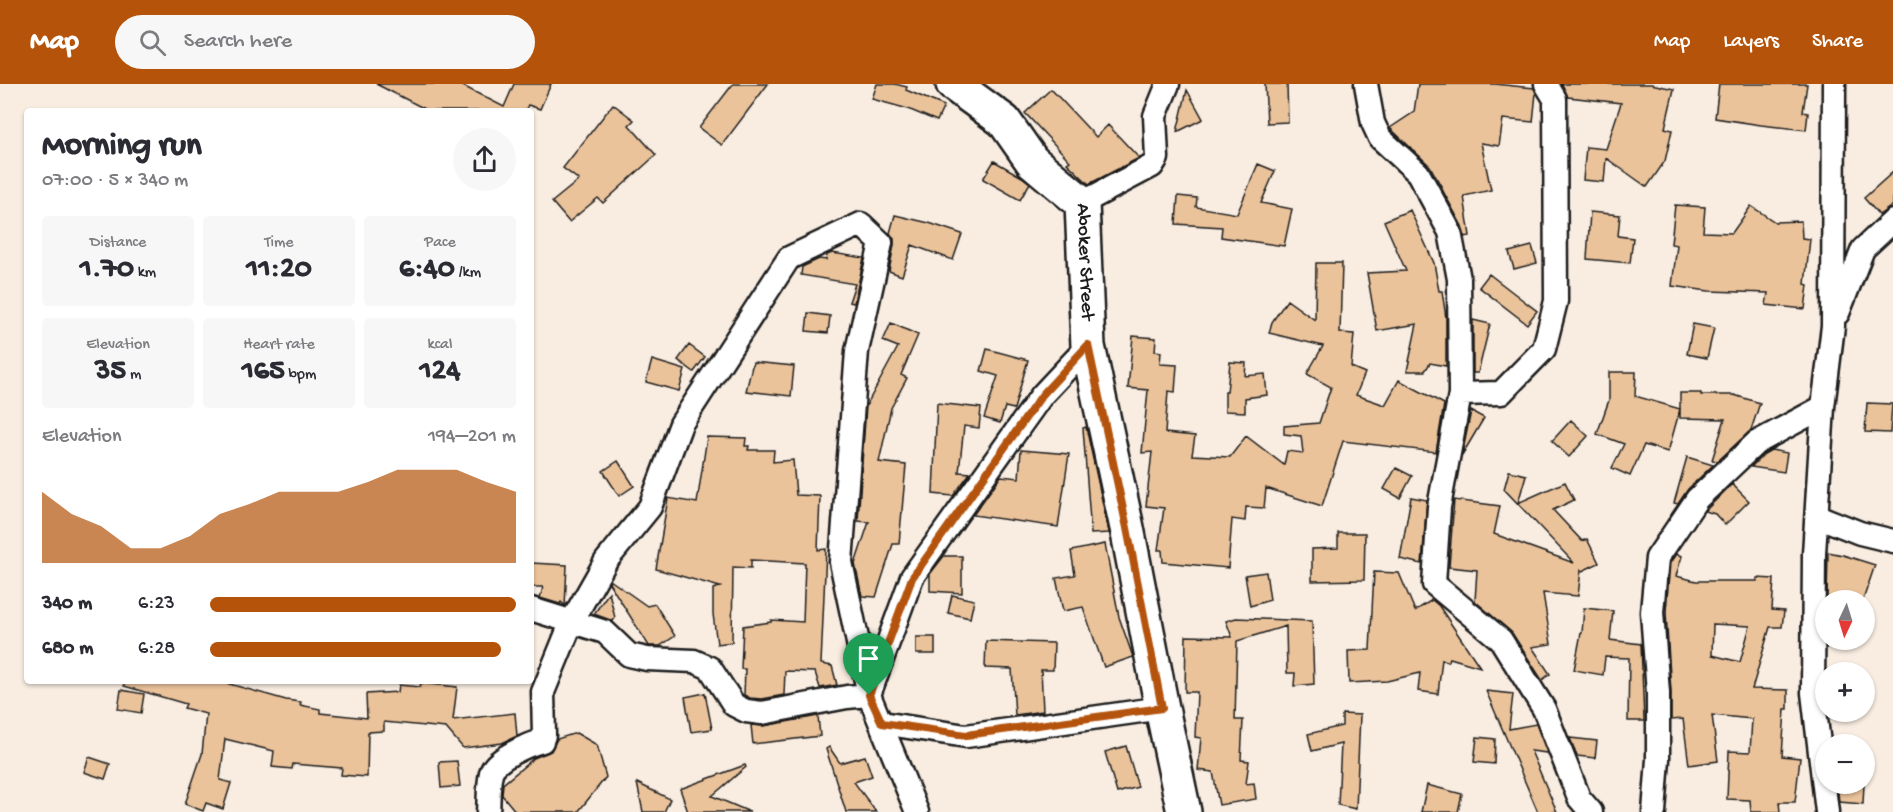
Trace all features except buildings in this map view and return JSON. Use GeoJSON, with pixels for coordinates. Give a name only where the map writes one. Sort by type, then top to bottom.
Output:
{"type":"FeatureCollection","features":[{"type":"Feature","properties":{"kind":"main road","name":"Aboker Street"},"geometry":{"type":"LineString","coordinates":[[953,84],[1004,121],[1032,161],[1082,203],[1088,345],[1184,812]]}},
{"type":"Feature","properties":{"kind":"street"},"geometry":{"type":"LineString","coordinates":[[1082,203],[1152,165],[1157,158],[1155,116],[1168,84]]}},
{"type":"Feature","properties":{"kind":"street"},"geometry":{"type":"LineString","coordinates":[[1366,84],[1373,123],[1380,138],[1418,173],[1450,232],[1459,279],[1460,394],[1439,507],[1434,584],[1501,640],[1544,709],[1579,798],[1591,812]]}},
{"type":"Feature","properties":{"kind":"street"},"geometry":{"type":"LineString","coordinates":[[1460,394],[1501,393],[1544,349],[1556,301],[1555,99],[1546,84]]}},
{"type":"Feature","properties":{"kind":"street"},"geometry":{"type":"LineString","coordinates":[[1827,812],[1813,693],[1814,554],[1823,407],[1833,326],[1834,84]]}},
{"type":"Feature","properties":{"kind":"street"},"geometry":{"type":"LineString","coordinates":[[1833,326],[1863,249],[1893,221]]}},
{"type":"Feature","properties":{"kind":"street"},"geometry":{"type":"LineString","coordinates":[[488,812],[491,771],[498,763],[528,745],[542,741],[544,735],[543,692],[572,621],[606,561],[650,507],[681,424],[789,258],[861,224],[880,243],[857,351],[841,562],[869,695],[917,812]]}},
{"type":"Feature","properties":{"kind":"street"},"geometry":{"type":"LineString","coordinates":[[869,695],[912,578],[1042,395],[1088,345]]}},
{"type":"Feature","properties":{"kind":"street"},"geometry":{"type":"LineString","coordinates":[[1654,812],[1658,759],[1658,693],[1652,612],[1657,558],[1697,499],[1756,443],[1823,407]]}},
{"type":"Feature","properties":{"kind":"street"},"geometry":{"type":"LineString","coordinates":[[1817,516],[1860,533],[1893,541]]}},
{"type":"Feature","properties":{"kind":"street"},"geometry":{"type":"LineString","coordinates":[[534,610],[605,632],[630,655],[648,659],[694,661],[710,668],[734,705],[746,711],[762,713],[869,695]]}},
{"type":"Feature","properties":{"kind":"street"},"geometry":{"type":"LineString","coordinates":[[882,723],[966,735],[1162,708]]}},
{"type":"Feature","properties":{"kind":"route"},"geometry":{"type":"LineString","coordinates":[[1088,345],[1162,708],[966,735],[882,723],[869,695],[912,578],[1042,395],[1088,345]]}}]}
